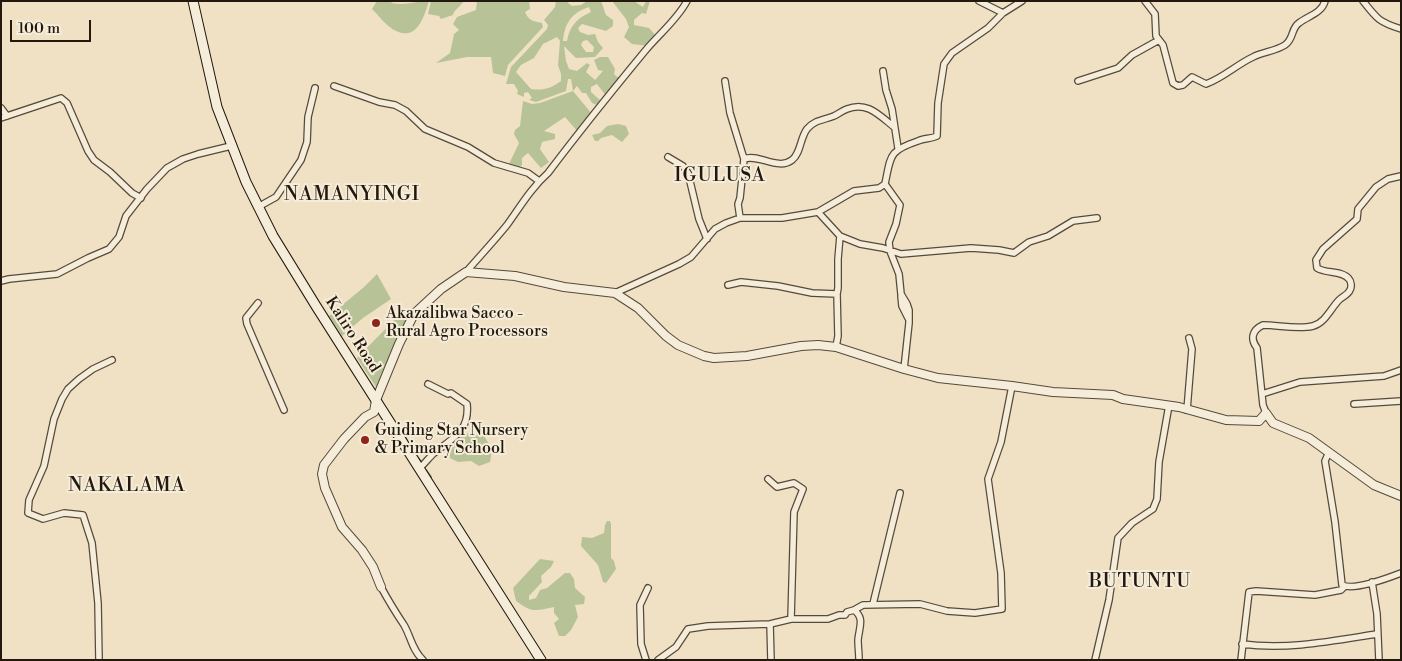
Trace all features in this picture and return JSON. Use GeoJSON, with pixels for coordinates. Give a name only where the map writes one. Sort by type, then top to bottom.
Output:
{"type":"FeatureCollection","features":[{"type":"Feature","properties":{"kind":"main road","name":"Kaliro Road"},"geometry":{"type":"LineString","coordinates":[[193,1],[215,99],[231,146],[273,236],[541,660]]}},
{"type":"Feature","properties":{"kind":"street"},"geometry":{"type":"LineString","coordinates":[[423,660],[415,652],[404,626],[395,614],[373,567],[342,527],[326,488],[322,474],[324,465],[344,439],[365,417],[374,412],[376,400],[399,344],[414,314],[441,289],[466,272],[507,224],[521,202],[539,180],[548,173],[592,115],[677,16],[687,1]]}},
{"type":"Feature","properties":{"kind":"street"},"geometry":{"type":"LineString","coordinates":[[979,1],[1003,12]]}},
{"type":"Feature","properties":{"kind":"street"},"geometry":{"type":"LineString","coordinates":[[904,369],[909,320],[907,304],[901,294],[899,274],[890,251],[889,242],[896,224],[900,205],[885,184],[888,167],[898,148],[937,136],[938,103],[944,64],[952,53],[988,28],[1003,12],[1022,1]]}},
{"type":"Feature","properties":{"kind":"street"},"geometry":{"type":"LineString","coordinates":[[1145,1],[1155,14],[1156,36],[1163,45],[1175,86],[1183,86],[1194,76],[1206,84],[1217,80],[1250,59],[1264,52],[1284,46],[1290,42],[1296,25],[1319,11],[1325,1]]}},
{"type":"Feature","properties":{"kind":"street"},"geometry":{"type":"LineString","coordinates":[[1363,1],[1378,20],[1401,29]]}},
{"type":"Feature","properties":{"kind":"street"},"geometry":{"type":"LineString","coordinates":[[1078,81],[1118,68],[1132,55],[1158,40]]}},
{"type":"Feature","properties":{"kind":"street"},"geometry":{"type":"LineString","coordinates":[[884,71],[898,148]]}},
{"type":"Feature","properties":{"kind":"street"},"geometry":{"type":"LineString","coordinates":[[725,81],[730,113],[744,159],[738,204],[740,218]]}},
{"type":"Feature","properties":{"kind":"street"},"geometry":{"type":"LineString","coordinates":[[334,86],[379,102],[395,105],[406,111],[425,129],[468,148],[494,163],[528,172],[539,180]]}},
{"type":"Feature","properties":{"kind":"street"},"geometry":{"type":"LineString","coordinates":[[258,207],[276,197],[300,160],[307,142],[308,117],[315,88]]}},
{"type":"Feature","properties":{"kind":"street"},"geometry":{"type":"LineString","coordinates":[[1,108],[4,117],[60,98],[67,103],[94,160],[132,193],[141,198]]}},
{"type":"Feature","properties":{"kind":"street"},"geometry":{"type":"LineString","coordinates":[[744,159],[748,157],[773,163],[785,163],[792,160],[803,136],[813,123],[834,116],[848,108],[867,107],[874,110],[894,127]]}},
{"type":"Feature","properties":{"kind":"street"},"geometry":{"type":"LineString","coordinates":[[1,281],[57,274],[110,249],[119,237],[126,216],[147,189],[167,168],[183,159],[231,146]]}},
{"type":"Feature","properties":{"kind":"street"},"geometry":{"type":"LineString","coordinates":[[668,157],[683,166],[688,173],[706,239]]}},
{"type":"Feature","properties":{"kind":"street"},"geometry":{"type":"LineString","coordinates":[[1273,423],[1266,413],[1262,394],[1257,348],[1253,338],[1254,332],[1263,325],[1305,328],[1316,325],[1329,314],[1340,299],[1345,297],[1351,290],[1351,282],[1349,278],[1342,274],[1322,272],[1317,268],[1316,260],[1323,248],[1357,219],[1358,209],[1376,187],[1388,179],[1401,176]]}},
{"type":"Feature","properties":{"kind":"street"},"geometry":{"type":"LineString","coordinates":[[616,293],[691,257],[715,229],[726,223],[740,218],[782,218],[818,212],[854,191],[879,188],[885,184]]}},
{"type":"Feature","properties":{"kind":"street"},"geometry":{"type":"LineString","coordinates":[[818,212],[840,236],[860,244],[883,248],[901,254],[971,248],[999,250],[1010,254],[1034,239],[1048,236],[1073,221],[1097,218]]}},
{"type":"Feature","properties":{"kind":"street"},"geometry":{"type":"LineString","coordinates":[[836,347],[838,336],[837,294],[840,236]]}},
{"type":"Feature","properties":{"kind":"street"},"geometry":{"type":"LineString","coordinates":[[466,272],[515,276],[564,287],[616,293],[638,308],[666,336],[678,345],[704,356],[714,358],[747,356],[801,346],[836,347],[938,378],[1053,392],[1113,395],[1123,399],[1169,405],[1226,420],[1273,423],[1309,438],[1374,485],[1401,496]]}},
{"type":"Feature","properties":{"kind":"street"},"geometry":{"type":"LineString","coordinates":[[728,285],[741,282],[778,286],[812,294],[837,294]]}},
{"type":"Feature","properties":{"kind":"street"},"geometry":{"type":"LineString","coordinates":[[258,304],[246,318],[247,324],[284,410]]}},
{"type":"Feature","properties":{"kind":"street"},"geometry":{"type":"LineString","coordinates":[[1187,410],[1192,349],[1189,338]]}},
{"type":"Feature","properties":{"kind":"street"},"geometry":{"type":"LineString","coordinates":[[99,660],[98,603],[92,543],[83,515],[64,513],[43,519],[28,513],[29,500],[44,466],[54,419],[62,398],[68,389],[79,379],[94,368],[112,360]]}},
{"type":"Feature","properties":{"kind":"street"},"geometry":{"type":"LineString","coordinates":[[1262,394],[1300,382],[1384,376],[1401,370]]}},
{"type":"Feature","properties":{"kind":"street"},"geometry":{"type":"LineString","coordinates":[[419,469],[464,428],[468,413],[467,404],[462,400],[451,393],[448,394],[428,384]]}},
{"type":"Feature","properties":{"kind":"street"},"geometry":{"type":"LineString","coordinates":[[658,660],[676,647],[688,629],[708,626],[770,624],[792,619],[828,619],[845,615],[847,612],[862,605],[873,604],[920,604],[947,611],[975,613],[1002,609],[1000,573],[988,479],[1001,442],[1012,386]]}},
{"type":"Feature","properties":{"kind":"street"},"geometry":{"type":"LineString","coordinates":[[1354,404],[1401,401]]}},
{"type":"Feature","properties":{"kind":"street"},"geometry":{"type":"LineString","coordinates":[[1095,660],[1109,600],[1118,538],[1132,523],[1153,509],[1157,499],[1159,462],[1169,405]]}},
{"type":"Feature","properties":{"kind":"street"},"geometry":{"type":"LineString","coordinates":[[1259,421],[1266,413]]}},
{"type":"Feature","properties":{"kind":"street"},"geometry":{"type":"LineString","coordinates":[[1329,452],[1325,461],[1344,587]]}},
{"type":"Feature","properties":{"kind":"street"},"geometry":{"type":"LineString","coordinates":[[768,479],[777,487],[794,483],[803,489],[794,512],[792,619]]}},
{"type":"Feature","properties":{"kind":"street"},"geometry":{"type":"LineString","coordinates":[[873,604],[900,493]]}},
{"type":"Feature","properties":{"kind":"street"},"geometry":{"type":"LineString","coordinates":[[1241,660],[1249,592],[1315,595],[1341,590],[1344,587],[1348,588],[1401,573]]}},
{"type":"Feature","properties":{"kind":"street"},"geometry":{"type":"LineString","coordinates":[[1372,582],[1377,614],[1379,660]]}},
{"type":"Feature","properties":{"kind":"street"},"geometry":{"type":"LineString","coordinates":[[646,660],[641,644],[640,605],[648,588]]}},
{"type":"Feature","properties":{"kind":"street"},"geometry":{"type":"LineString","coordinates":[[854,610],[861,621],[858,641],[859,660]]}},
{"type":"Feature","properties":{"kind":"street"},"geometry":{"type":"LineString","coordinates":[[770,624],[771,660]]}},
{"type":"Feature","properties":{"kind":"street"},"geometry":{"type":"LineString","coordinates":[[1242,644],[1266,647],[1303,645],[1377,634]]}},
{"type":"Feature","properties":{"kind":"green space"},"geometry":{"type":"Polygon","coordinates":[[[377,1],[390,1],[401,4],[429,1],[425,14],[418,26],[409,33],[403,33],[389,27],[372,9],[377,1]]]}},
{"type":"Feature","properties":{"kind":"green space"},"geometry":{"type":"Polygon","coordinates":[[[431,1],[464,1],[453,15],[441,19],[439,16],[428,14],[431,1]]]}},
{"type":"Feature","properties":{"kind":"green space"},"geometry":{"type":"Polygon","coordinates":[[[477,1],[529,1],[530,9],[525,12],[532,20],[542,23],[543,27],[508,65],[505,76],[493,73],[491,57],[467,57],[436,63],[450,53],[454,34],[459,30],[453,24],[457,17],[476,10],[477,1]]]}},
{"type":"Feature","properties":{"kind":"green space"},"geometry":{"type":"Polygon","coordinates":[[[556,1],[566,1],[572,6],[581,5],[587,1],[601,1],[606,15],[613,20],[613,26],[606,31],[582,24],[578,28],[580,32],[588,35],[595,34],[603,48],[595,57],[576,58],[564,46],[569,69],[577,71],[587,63],[590,65],[586,72],[595,80],[603,71],[598,70],[594,60],[600,57],[608,57],[615,69],[614,74],[617,77],[623,76],[606,96],[597,84],[591,87],[591,92],[600,100],[597,105],[592,103],[586,93],[582,93],[577,86],[573,91],[571,79],[568,79],[566,91],[536,102],[529,100],[532,98],[528,92],[524,93],[524,97],[517,94],[518,91],[514,84],[506,84],[511,67],[547,29],[548,25],[544,20],[555,7],[556,1]],[[589,7],[573,16],[565,29],[563,41],[567,41],[574,24],[591,12],[589,7]],[[557,37],[543,44],[534,58],[521,65],[516,72],[531,89],[540,90],[561,81],[558,65],[560,41],[557,37]],[[587,40],[583,41],[581,45],[586,52],[593,52],[594,47],[587,40]]]}},
{"type":"Feature","properties":{"kind":"green space"},"geometry":{"type":"Polygon","coordinates":[[[612,1],[634,1],[643,7],[646,1],[650,1],[646,14],[642,13],[634,20],[634,25],[649,28],[657,37],[649,46],[632,44],[624,37],[629,27],[626,19],[612,1]]]}},
{"type":"Feature","properties":{"kind":"green space"},"geometry":{"type":"Polygon","coordinates":[[[573,91],[592,114],[578,132],[565,117],[544,131],[555,134],[555,139],[542,142],[540,149],[549,162],[541,168],[528,153],[522,158],[522,165],[518,169],[514,169],[509,164],[519,143],[514,134],[515,130],[520,126],[523,101],[532,104],[573,91]]]}},
{"type":"Feature","properties":{"kind":"green space"},"geometry":{"type":"Polygon","coordinates":[[[618,124],[626,126],[629,134],[622,142],[612,135],[595,141],[592,135],[600,133],[607,126],[618,124]]]}},
{"type":"Feature","properties":{"kind":"green space"},"geometry":{"type":"Polygon","coordinates":[[[377,274],[391,299],[363,318],[342,336],[329,316],[377,274]]]}},
{"type":"Feature","properties":{"kind":"green space"},"geometry":{"type":"Polygon","coordinates":[[[401,313],[408,325],[378,390],[357,358],[401,313]]]}},
{"type":"Feature","properties":{"kind":"green space"},"geometry":{"type":"Polygon","coordinates":[[[465,433],[484,436],[490,448],[490,462],[479,466],[471,461],[458,462],[450,458],[449,448],[465,433]]]}},
{"type":"Feature","properties":{"kind":"green space"},"geometry":{"type":"Polygon","coordinates":[[[607,521],[610,521],[611,524],[611,558],[616,569],[606,583],[603,582],[598,565],[581,546],[582,537],[592,538],[604,533],[607,521]]]}},
{"type":"Feature","properties":{"kind":"green space"},"geometry":{"type":"Polygon","coordinates":[[[540,559],[554,561],[551,567],[541,576],[542,582],[529,596],[529,600],[536,598],[540,590],[547,588],[565,573],[570,573],[574,579],[575,588],[585,597],[584,604],[575,605],[578,617],[571,630],[565,636],[559,636],[554,623],[559,619],[554,613],[554,607],[534,610],[526,608],[516,601],[513,588],[540,559]]]}},
{"type":"Feature","properties":{"kind":"waterway"},"geometry":{"type":"LineString","coordinates":[[404,435],[411,448]]}},
{"type":"Feature","properties":{"kind":"waterway"},"geometry":{"type":"LineString","coordinates":[[415,454],[423,464]]}},
{"type":"Feature","properties":{"kind":"waterway"},"geometry":{"type":"LineString","coordinates":[[426,470],[431,477]]}},
{"type":"Feature","properties":{"kind":"place","name":"Akazalibwa Sacco - Rural Agro Processors"},"geometry":{"type":"Point","coordinates":[376,323]}},
{"type":"Feature","properties":{"kind":"place","name":"Guiding Star Nursery & Primary School"},"geometry":{"type":"Point","coordinates":[365,440]}},
{"type":"Feature","properties":{"kind":"district","name":"IGULUSA"},"geometry":{"type":"Point","coordinates":[720,176]}},
{"type":"Feature","properties":{"kind":"district","name":"NAMANYINGI"},"geometry":{"type":"Point","coordinates":[352,195]}},
{"type":"Feature","properties":{"kind":"district","name":"NAKALAMA"},"geometry":{"type":"Point","coordinates":[127,486]}},
{"type":"Feature","properties":{"kind":"district","name":"BUTUNTU"},"geometry":{"type":"Point","coordinates":[1140,582]}}]}
